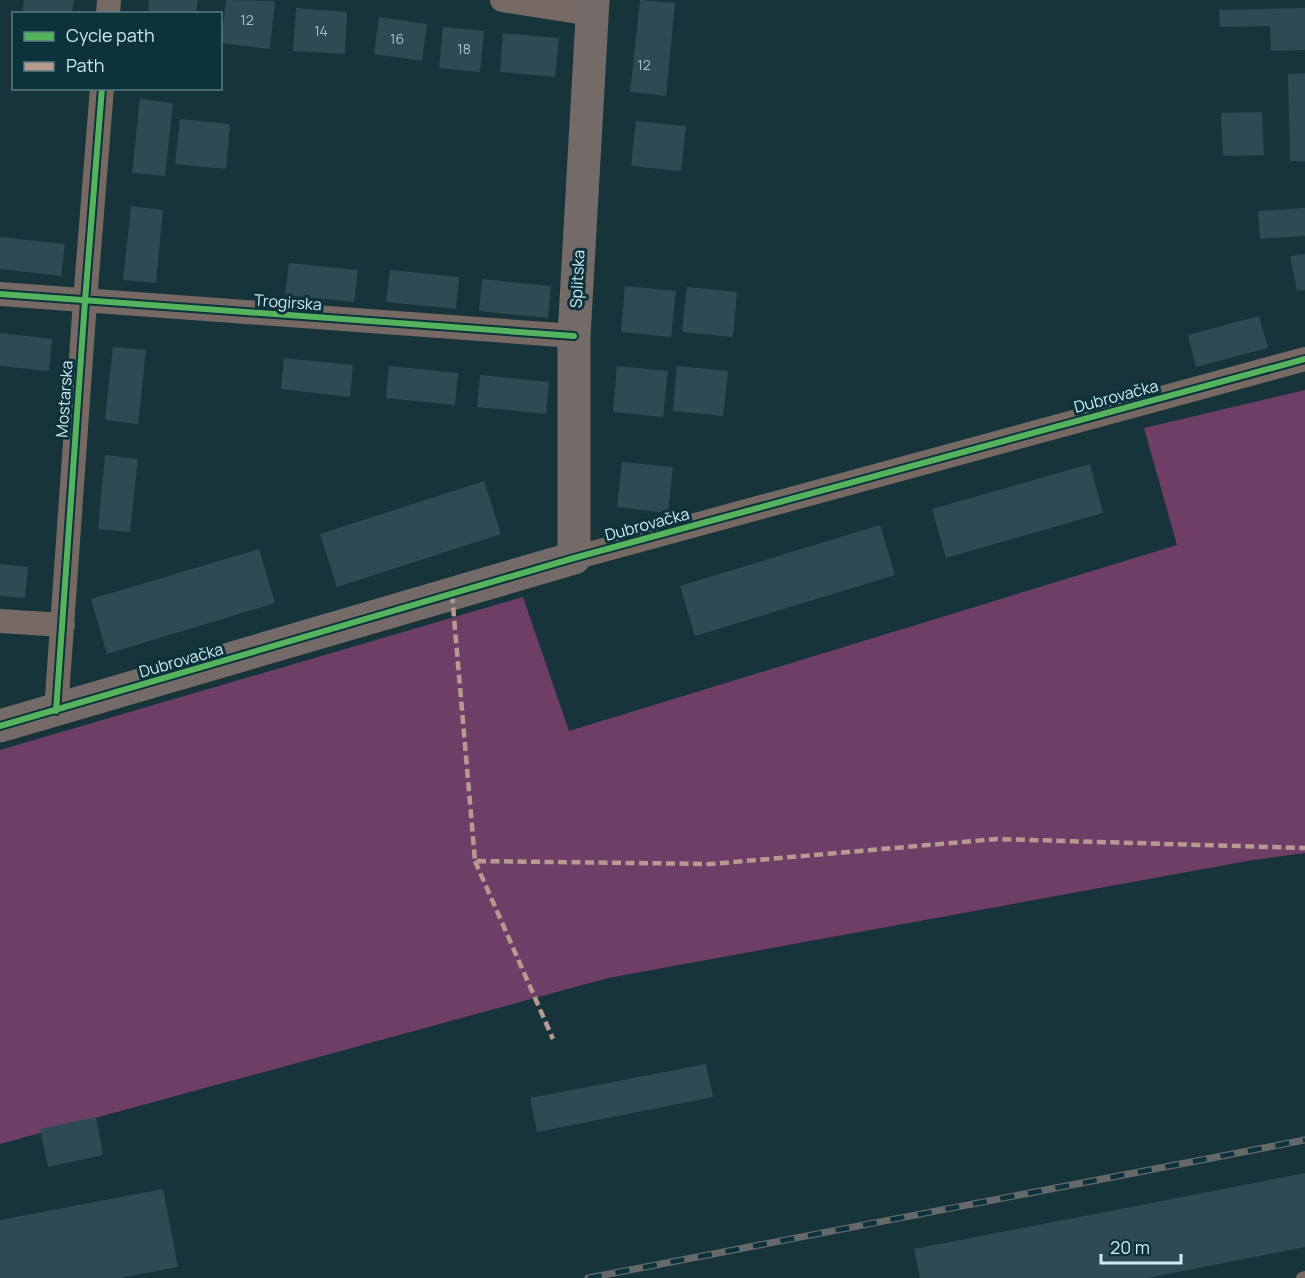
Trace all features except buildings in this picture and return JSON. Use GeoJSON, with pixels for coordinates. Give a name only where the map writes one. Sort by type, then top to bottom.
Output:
{"type":"FeatureCollection","features":[{"type":"Feature","properties":{"kind":"street"},"geometry":{"type":"LineString","coordinates":[[502,0],[592,7]]}},
{"type":"Feature","properties":{"kind":"street","name":"Splitska"},"geometry":{"type":"LineString","coordinates":[[574,558],[574,336],[592,7]]}},
{"type":"Feature","properties":{"kind":"street","name":"Mostarska"},"geometry":{"type":"LineString","coordinates":[[56,711],[102,90]]}},
{"type":"Feature","properties":{"kind":"street","name":"Trogirska"},"geometry":{"type":"LineString","coordinates":[[0,294],[574,336]]}},
{"type":"Feature","properties":{"kind":"street","name":"Dubrovačka"},"geometry":{"type":"LineString","coordinates":[[0,726],[574,558],[1305,359]]}},
{"type":"Feature","properties":{"kind":"street"},"geometry":{"type":"LineString","coordinates":[[0,621],[63,625]]}},
{"type":"Feature","properties":{"kind":"shaded area"},"geometry":{"type":"Polygon","coordinates":[[[1305,390],[1305,853],[1253,860],[608,978],[0,1144],[0,750],[523,597],[569,731],[1177,545],[1144,428],[1305,390]]]}},
{"type":"Feature","properties":{"kind":"railway"},"geometry":{"type":"LineString","coordinates":[[588,1278],[1305,1140]]}},
{"type":"Feature","properties":{"kind":"marked path"},"geometry":{"type":"LineString","coordinates":[[452,594],[475,861],[711,864],[997,839],[1305,848]]}},
{"type":"Feature","properties":{"kind":"marked path"},"geometry":{"type":"LineString","coordinates":[[475,861],[553,1039]]}},
{"type":"Feature","properties":{"kind":"cycle path"},"geometry":{"type":"LineString","coordinates":[[56,711],[102,90]]}},
{"type":"Feature","properties":{"kind":"cycle path"},"geometry":{"type":"LineString","coordinates":[[0,294],[574,336]]}},
{"type":"Feature","properties":{"kind":"cycle path"},"geometry":{"type":"LineString","coordinates":[[0,726],[574,558],[1305,359]]}}]}
